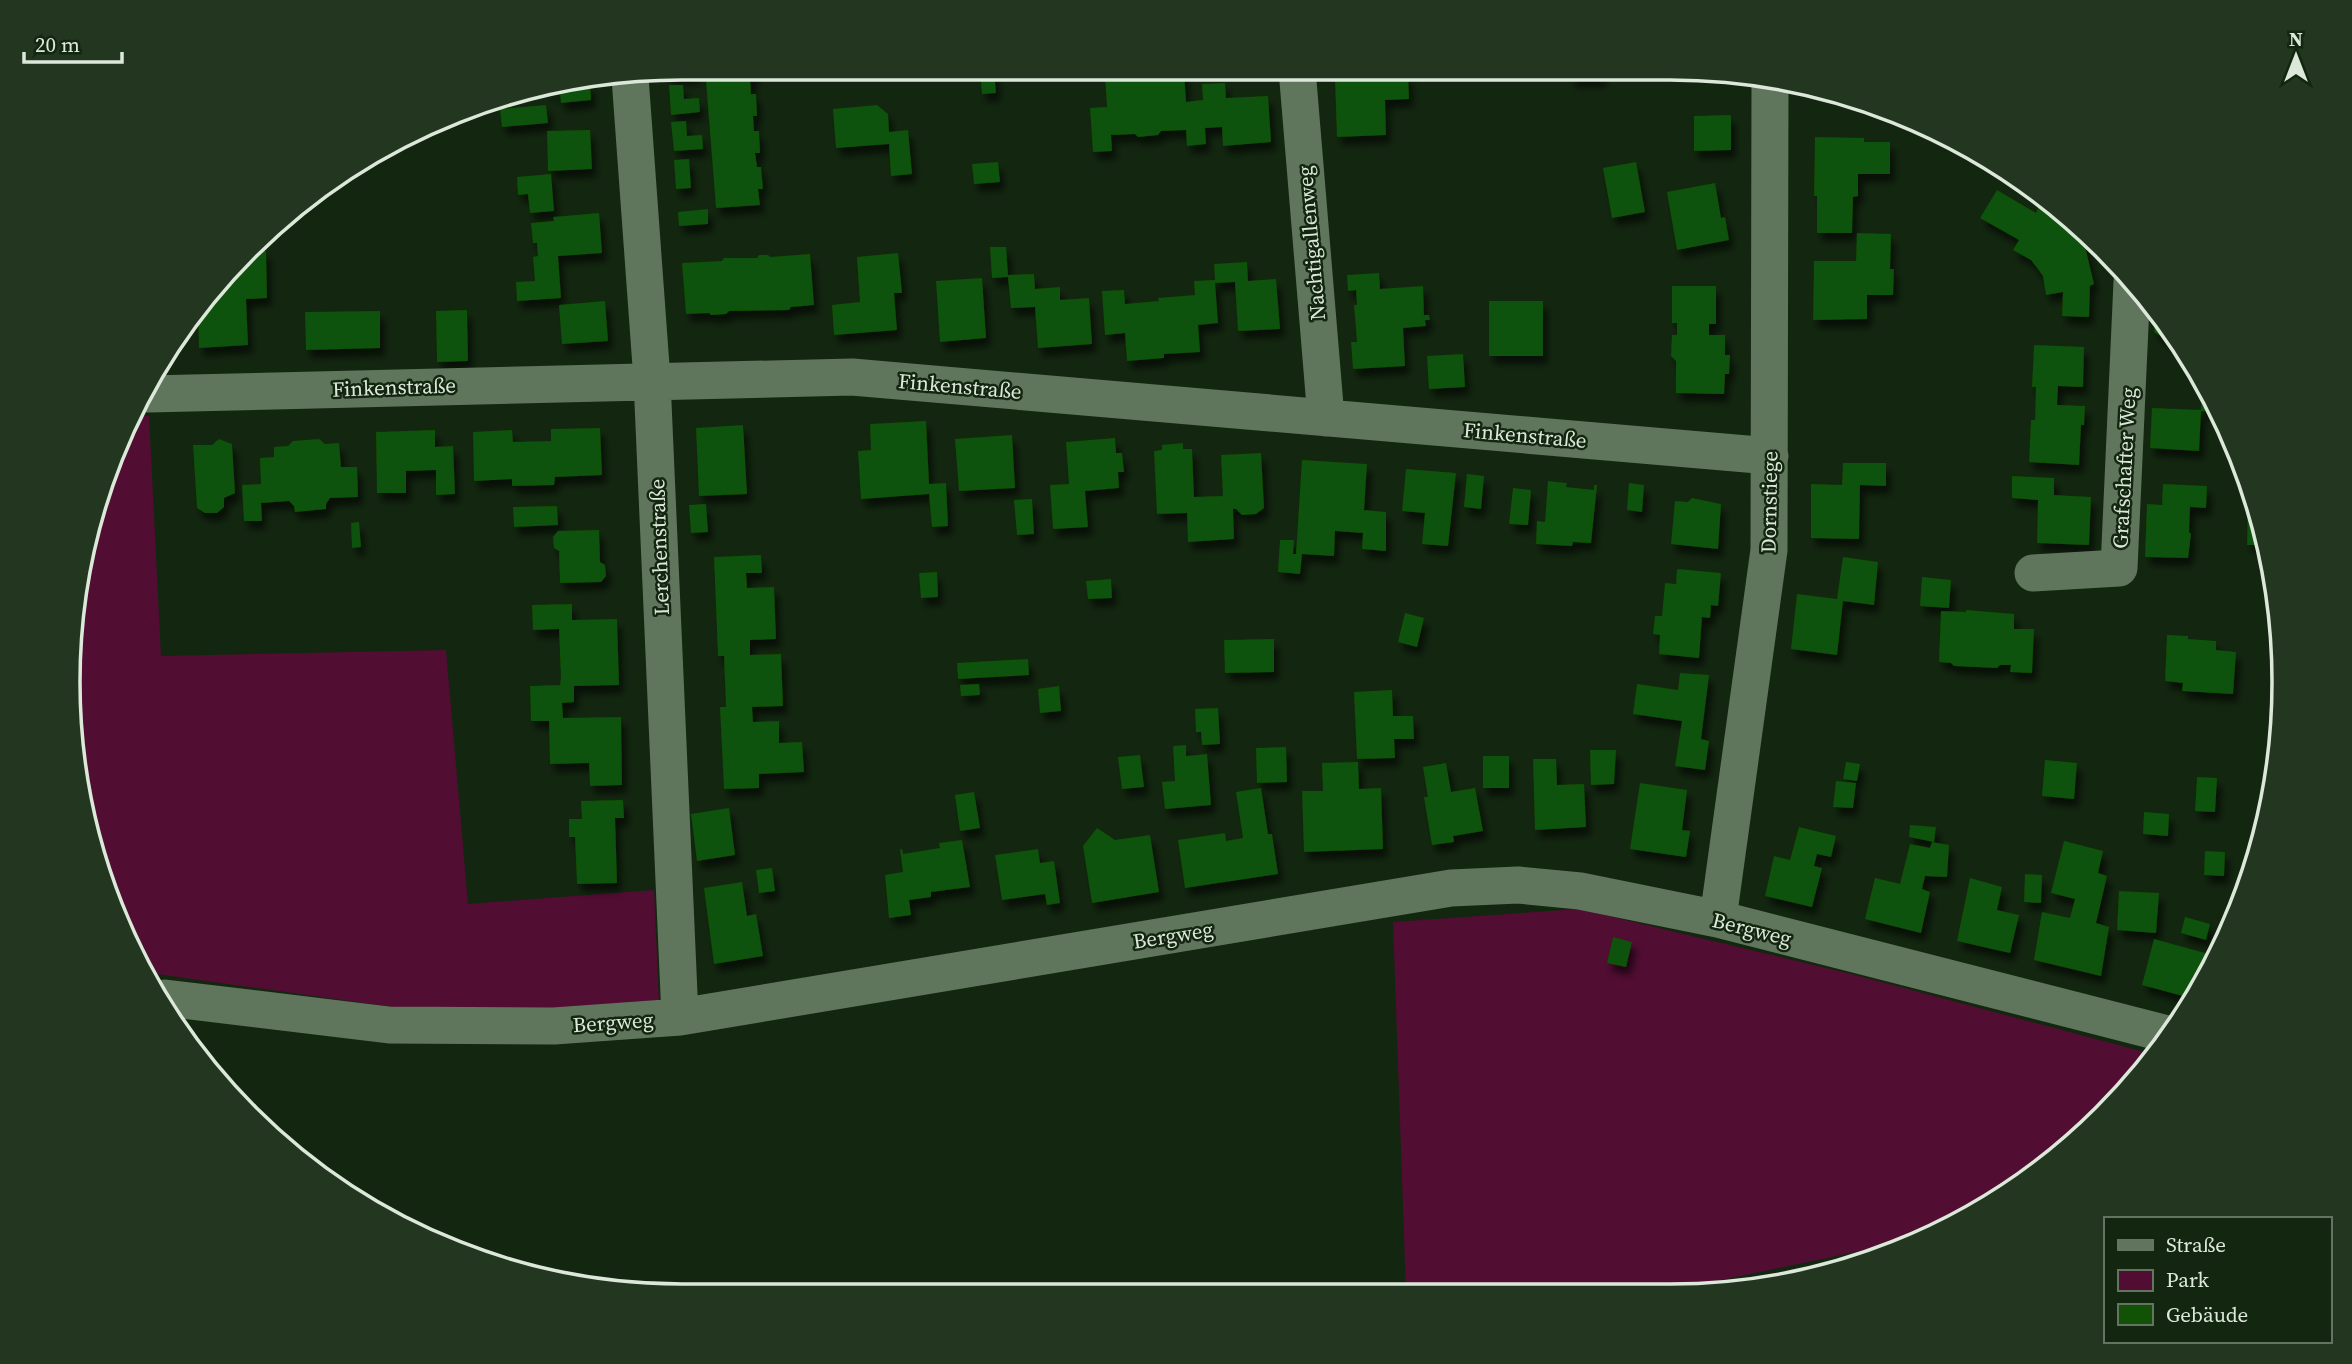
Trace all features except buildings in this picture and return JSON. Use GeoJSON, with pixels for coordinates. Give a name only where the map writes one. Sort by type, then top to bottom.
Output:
{"type":"FeatureCollection","features":[{"type":"Feature","properties":{"kind":"street","name":"Nachtigallenweg"},"geometry":{"type":"LineString","coordinates":[[1298,80],[1326,418]]}},
{"type":"Feature","properties":{"kind":"street","name":"Lerchenstraße"},"geometry":{"type":"LineString","coordinates":[[630,83],[652,380],[680,1017]]}},
{"type":"Feature","properties":{"kind":"street","name":"Dornstiege"},"geometry":{"type":"LineString","coordinates":[[1718,919],[1769,550],[1770,89]]}},
{"type":"Feature","properties":{"kind":"street","name":"Grafschafter Weg"},"geometry":{"type":"LineString","coordinates":[[2033,573],[2119,568],[2131,297]]}},
{"type":"Feature","properties":{"kind":"street","name":"Finkenstraße"},"geometry":{"type":"LineString","coordinates":[[154,394],[852,377],[1770,456]]}},
{"type":"Feature","properties":{"kind":"street","name":"Bergweg"},"geometry":{"type":"LineString","coordinates":[[171,999],[389,1025],[554,1026],[680,1017],[1451,888],[1518,885],[1580,891],[1718,919],[2159,1032]]}},
{"type":"Feature","properties":{"kind":"green space"},"geometry":{"type":"Polygon","coordinates":[[[143,416],[149,416],[161,656],[446,650],[468,904],[654,890],[659,1002],[560,1010],[399,1008],[156,974],[126,912],[112,875],[92,799],[80,682],[86,603],[101,526],[126,452],[143,416]]]}},
{"type":"Feature","properties":{"kind":"green space"},"geometry":{"type":"Polygon","coordinates":[[[1579,909],[1851,974],[2144,1052],[2095,1107],[2036,1159],[1971,1203],[1872,1249],[1709,1282],[1406,1284],[1393,922],[1579,909]]]}}]}
